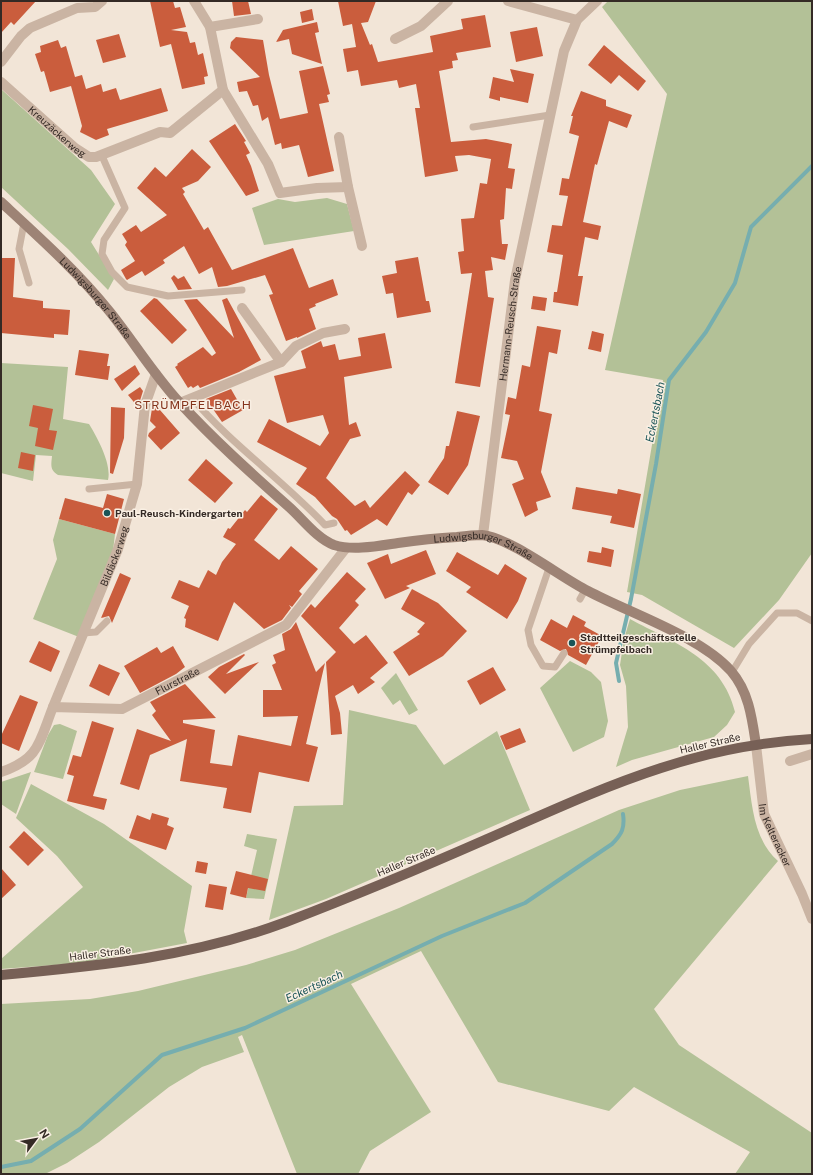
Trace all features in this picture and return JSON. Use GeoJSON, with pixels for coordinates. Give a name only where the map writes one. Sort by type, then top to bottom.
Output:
{"type":"FeatureCollection","features":[{"type":"Feature","properties":{"kind":"main road","name":"Haller Straße"},"geometry":{"type":"LineString","coordinates":[[1,975],[88,967],[141,960],[194,950],[237,938],[284,923],[362,892],[581,799],[661,768],[694,758],[756,745],[812,739]]}},
{"type":"Feature","properties":{"kind":"street"},"geometry":{"type":"LineString","coordinates":[[1,62],[21,36],[30,28],[77,8],[95,7],[102,1]]}},
{"type":"Feature","properties":{"kind":"street"},"geometry":{"type":"LineString","coordinates":[[194,1],[210,27],[223,90],[268,164],[280,193],[317,188],[348,187]]}},
{"type":"Feature","properties":{"kind":"street"},"geometry":{"type":"LineString","coordinates":[[396,39],[421,26],[448,1]]}},
{"type":"Feature","properties":{"kind":"street","name":"Hermann-Reusch-Straße"},"geometry":{"type":"LineString","coordinates":[[483,535],[515,280],[550,115],[564,51],[577,20],[597,1]]}},
{"type":"Feature","properties":{"kind":"street"},"geometry":{"type":"LineString","coordinates":[[513,2],[577,20]]}},
{"type":"Feature","properties":{"kind":"street"},"geometry":{"type":"LineString","coordinates":[[210,27],[258,19]]}},
{"type":"Feature","properties":{"kind":"street","name":"Kreuzäckerweg"},"geometry":{"type":"LineString","coordinates":[[1,82],[75,148],[89,157],[102,156],[160,132],[170,133],[198,115],[223,90]]}},
{"type":"Feature","properties":{"kind":"street"},"geometry":{"type":"LineString","coordinates":[[339,137],[348,187],[362,246]]}},
{"type":"Feature","properties":{"kind":"street","name":"Ludwigsburger Straße"},"geometry":{"type":"LineString","coordinates":[[1,202],[79,277],[109,311],[156,374],[180,403],[240,464],[331,544],[346,548],[483,535],[506,542],[549,568],[582,595],[618,606],[639,615],[694,643],[719,659],[732,672],[746,695],[753,720],[756,745]]}},
{"type":"Feature","properties":{"kind":"street"},"geometry":{"type":"LineString","coordinates":[[242,308],[281,362]]}},
{"type":"Feature","properties":{"kind":"street"},"geometry":{"type":"LineString","coordinates":[[180,403],[281,362],[296,346],[324,333],[345,328]]}},
{"type":"Feature","properties":{"kind":"street","name":"Bildäckerweg"},"geometry":{"type":"LineString","coordinates":[[53,707],[118,550],[137,484],[145,404],[156,374]]}},
{"type":"Feature","properties":{"kind":"street","name":"Flurstraße"},"geometry":{"type":"LineString","coordinates":[[53,707],[122,708],[286,625],[346,548]]}},
{"type":"Feature","properties":{"kind":"street"},"geometry":{"type":"LineString","coordinates":[[1,772],[26,762],[33,753],[53,707]]}},
{"type":"Feature","properties":{"kind":"street","name":"Im Kelteracker"},"geometry":{"type":"LineString","coordinates":[[756,745],[764,814],[802,894],[812,920]]}},
{"type":"Feature","properties":{"kind":"street"},"geometry":{"type":"LineString","coordinates":[[790,761],[812,754]]}},
{"type":"Feature","properties":{"kind":"lane"},"geometry":{"type":"LineString","coordinates":[[472,127],[550,115]]}},
{"type":"Feature","properties":{"kind":"lane"},"geometry":{"type":"LineString","coordinates":[[102,156],[125,208],[104,240],[102,254],[112,272],[127,287],[168,296],[242,290]]}},
{"type":"Feature","properties":{"kind":"lane"},"geometry":{"type":"LineString","coordinates":[[24,223],[19,250],[29,283]]}},
{"type":"Feature","properties":{"kind":"lane"},"geometry":{"type":"LineString","coordinates":[[192,398],[213,422],[303,500],[325,525],[334,523]]}},
{"type":"Feature","properties":{"kind":"lane"},"geometry":{"type":"LineString","coordinates":[[89,488],[137,484]]}},
{"type":"Feature","properties":{"kind":"lane"},"geometry":{"type":"LineString","coordinates":[[549,568],[528,630],[530,646],[543,666],[549,668],[555,667],[564,653]]}},
{"type":"Feature","properties":{"kind":"lane"},"geometry":{"type":"LineString","coordinates":[[732,672],[749,644],[777,614],[797,613],[812,621]]}},
{"type":"Feature","properties":{"kind":"lane"},"geometry":{"type":"LineString","coordinates":[[84,634],[96,632],[106,621]]}},
{"type":"Feature","properties":{"kind":"green space"},"geometry":{"type":"Polygon","coordinates":[[[608,1],[812,1],[812,553],[779,600],[734,648],[642,595],[627,592],[663,380],[605,370],[667,94],[602,7],[608,1]]]}},
{"type":"Feature","properties":{"kind":"green space"},"geometry":{"type":"Polygon","coordinates":[[[1,89],[91,170],[115,204],[91,242],[114,279],[108,290],[68,249],[1,187],[1,89]]]}},
{"type":"Feature","properties":{"kind":"green space"},"geometry":{"type":"Polygon","coordinates":[[[327,198],[347,204],[354,231],[264,245],[252,208],[278,199],[295,202],[327,198]]]}},
{"type":"Feature","properties":{"kind":"green space"},"geometry":{"type":"Polygon","coordinates":[[[1,363],[68,367],[63,419],[89,424],[100,443],[106,459],[109,474],[108,480],[58,475],[52,467],[52,456],[36,455],[33,481],[1,473],[1,363]]]}},
{"type":"Feature","properties":{"kind":"green space"},"geometry":{"type":"Polygon","coordinates":[[[59,519],[115,534],[113,551],[79,637],[33,619],[57,559],[53,540],[59,519]]]}},
{"type":"Feature","properties":{"kind":"green space"},"geometry":{"type":"Polygon","coordinates":[[[630,619],[679,645],[708,665],[729,693],[735,712],[727,725],[714,737],[632,760],[616,767],[628,727],[626,686],[620,665],[624,639],[630,619]]]}},
{"type":"Feature","properties":{"kind":"green space"},"geometry":{"type":"Polygon","coordinates":[[[570,661],[591,672],[601,682],[608,721],[604,737],[573,752],[540,688],[570,661]]]}},
{"type":"Feature","properties":{"kind":"green space"},"geometry":{"type":"Polygon","coordinates":[[[396,673],[418,710],[409,715],[400,700],[393,705],[381,688],[396,673]]]}},
{"type":"Feature","properties":{"kind":"green space"},"geometry":{"type":"Polygon","coordinates":[[[349,710],[416,725],[444,765],[497,731],[530,810],[326,899],[269,920],[294,806],[343,805],[349,710]]]}},
{"type":"Feature","properties":{"kind":"green space"},"geometry":{"type":"Polygon","coordinates":[[[60,724],[77,731],[63,779],[34,772],[48,735],[54,725],[60,724]]]}},
{"type":"Feature","properties":{"kind":"green space"},"geometry":{"type":"Polygon","coordinates":[[[31,772],[16,814],[1,804],[1,782],[31,772]]]}},
{"type":"Feature","properties":{"kind":"green space"},"geometry":{"type":"Polygon","coordinates":[[[748,776],[753,811],[759,833],[770,853],[778,861],[654,1009],[679,1045],[812,1133],[812,1174],[735,1174],[750,1152],[634,1087],[609,1111],[498,1082],[421,951],[351,984],[431,1112],[370,1151],[358,1174],[297,1174],[242,1035],[238,1037],[244,1052],[202,1067],[169,1087],[99,1142],[67,1163],[45,1174],[1,1174],[1,1004],[90,999],[138,991],[246,965],[295,950],[399,908],[619,810],[680,790],[748,776]]]}},
{"type":"Feature","properties":{"kind":"green space"},"geometry":{"type":"Polygon","coordinates":[[[31,784],[104,824],[192,886],[184,931],[187,943],[81,963],[1,969],[1,959],[83,887],[57,856],[16,818],[31,784]]]}},
{"type":"Feature","properties":{"kind":"green space"},"geometry":{"type":"Polygon","coordinates":[[[247,834],[277,839],[264,899],[246,898],[257,850],[244,846],[247,834]]]}},
{"type":"Feature","properties":{"kind":"building"},"geometry":{"type":"Polygon","coordinates":[[[1,1],[36,1],[14,25],[11,22],[1,33],[1,1]]]}},
{"type":"Feature","properties":{"kind":"building"},"geometry":{"type":"Polygon","coordinates":[[[150,1],[173,1],[175,8],[180,7],[186,27],[171,30],[187,32],[190,43],[195,42],[198,55],[203,53],[208,76],[204,77],[205,84],[182,89],[171,44],[160,47],[150,1]]]}},
{"type":"Feature","properties":{"kind":"building"},"geometry":{"type":"Polygon","coordinates":[[[232,1],[248,1],[251,14],[234,16],[232,1]]]}},
{"type":"Feature","properties":{"kind":"building"},"geometry":{"type":"Polygon","coordinates":[[[338,1],[376,1],[368,22],[361,23],[370,45],[372,44],[378,62],[433,52],[430,36],[463,29],[461,19],[485,15],[491,47],[456,53],[458,60],[452,61],[453,68],[439,71],[451,142],[486,139],[512,144],[508,168],[515,169],[512,189],[506,188],[504,219],[500,220],[502,244],[508,244],[505,260],[491,257],[493,270],[485,271],[488,297],[494,298],[480,387],[455,383],[472,273],[461,274],[458,252],[464,251],[461,219],[474,218],[480,183],[487,184],[491,159],[469,155],[455,156],[458,171],[425,177],[415,108],[420,108],[416,84],[399,88],[397,80],[361,86],[358,70],[347,72],[343,49],[356,47],[352,24],[343,26],[338,1]]]}},
{"type":"Feature","properties":{"kind":"building"},"geometry":{"type":"Polygon","coordinates":[[[312,9],[314,20],[302,23],[300,12],[312,9]]]}},
{"type":"Feature","properties":{"kind":"building"},"geometry":{"type":"Polygon","coordinates":[[[317,22],[319,32],[315,33],[322,64],[292,54],[289,39],[276,42],[283,30],[317,22]]]}},
{"type":"Feature","properties":{"kind":"building"},"geometry":{"type":"Polygon","coordinates":[[[537,27],[543,56],[516,62],[510,32],[537,27]]]}},
{"type":"Feature","properties":{"kind":"building"},"geometry":{"type":"Polygon","coordinates":[[[119,34],[126,57],[103,63],[96,40],[119,34]]]}},
{"type":"Feature","properties":{"kind":"building"},"geometry":{"type":"Polygon","coordinates":[[[236,37],[263,40],[269,75],[280,119],[308,113],[299,71],[323,66],[330,94],[327,95],[329,102],[319,104],[334,171],[308,177],[299,145],[282,149],[281,143],[275,145],[268,117],[262,121],[258,105],[253,106],[247,91],[239,92],[237,82],[260,77],[230,48],[231,42],[236,37]]]}},
{"type":"Feature","properties":{"kind":"building"},"geometry":{"type":"Polygon","coordinates":[[[58,40],[61,48],[66,46],[75,77],[82,75],[86,89],[101,84],[103,92],[116,88],[120,100],[161,88],[168,111],[107,129],[109,135],[96,140],[80,132],[82,126],[71,86],[50,92],[44,71],[41,72],[35,54],[41,52],[40,46],[58,40]]]}},
{"type":"Feature","properties":{"kind":"building"},"geometry":{"type":"Polygon","coordinates":[[[604,45],[646,81],[638,91],[619,75],[611,84],[588,65],[604,45]]]}},
{"type":"Feature","properties":{"kind":"building"},"geometry":{"type":"Polygon","coordinates":[[[510,69],[534,74],[528,103],[500,97],[500,101],[489,98],[493,77],[514,82],[510,69]]]}},
{"type":"Feature","properties":{"kind":"building"},"geometry":{"type":"Polygon","coordinates":[[[581,91],[606,100],[606,106],[632,115],[627,128],[609,121],[597,165],[595,164],[583,222],[601,226],[598,240],[585,237],[578,276],[583,276],[578,306],[553,302],[554,292],[557,292],[563,255],[547,252],[552,225],[562,226],[568,196],[559,195],[562,178],[569,179],[579,136],[569,133],[573,116],[571,116],[581,91]]]}},
{"type":"Feature","properties":{"kind":"building"},"geometry":{"type":"Polygon","coordinates":[[[235,124],[246,141],[244,142],[250,153],[246,155],[259,191],[246,196],[209,141],[235,124]]]}},
{"type":"Feature","properties":{"kind":"building"},"geometry":{"type":"Polygon","coordinates":[[[192,149],[211,167],[198,181],[182,188],[185,192],[183,194],[204,230],[208,227],[232,270],[293,248],[309,288],[333,279],[338,295],[315,304],[316,306],[309,309],[316,329],[297,338],[286,341],[269,295],[273,294],[265,275],[227,286],[218,287],[212,267],[199,274],[184,246],[163,260],[165,263],[145,276],[142,271],[127,280],[126,279],[121,270],[135,261],[125,245],[127,242],[122,234],[136,225],[141,232],[167,215],[137,188],[155,167],[166,177],[192,149]]]}},
{"type":"Feature","properties":{"kind":"building"},"geometry":{"type":"Polygon","coordinates":[[[418,257],[426,301],[429,301],[431,312],[397,318],[393,293],[386,294],[382,276],[397,273],[395,261],[418,257]]]}},
{"type":"Feature","properties":{"kind":"building"},"geometry":{"type":"Polygon","coordinates":[[[1,258],[15,258],[13,297],[43,301],[43,308],[70,310],[68,335],[54,334],[54,338],[1,333],[1,258]]]}},
{"type":"Feature","properties":{"kind":"building"},"geometry":{"type":"Polygon","coordinates":[[[174,275],[178,279],[184,276],[192,289],[178,290],[171,278],[174,275]]]}},
{"type":"Feature","properties":{"kind":"building"},"geometry":{"type":"Polygon","coordinates":[[[533,296],[547,298],[545,311],[531,309],[533,296]]]}},
{"type":"Feature","properties":{"kind":"building"},"geometry":{"type":"Polygon","coordinates":[[[154,298],[157,299],[187,330],[172,344],[140,311],[154,298]]]}},
{"type":"Feature","properties":{"kind":"building"},"geometry":{"type":"Polygon","coordinates":[[[227,298],[261,360],[239,372],[200,388],[198,385],[193,388],[191,386],[188,388],[175,367],[178,365],[177,364],[203,347],[212,356],[216,353],[184,300],[197,299],[234,338],[222,300],[227,298]]]}},
{"type":"Feature","properties":{"kind":"building"},"geometry":{"type":"Polygon","coordinates":[[[537,326],[561,330],[557,354],[549,352],[539,411],[552,414],[541,472],[551,497],[536,502],[538,510],[525,517],[512,484],[524,479],[517,461],[501,458],[510,415],[505,414],[508,397],[516,399],[522,365],[530,367],[537,326]]]}},
{"type":"Feature","properties":{"kind":"building"},"geometry":{"type":"Polygon","coordinates":[[[592,331],[604,334],[601,352],[588,349],[592,331]]]}},
{"type":"Feature","properties":{"kind":"building"},"geometry":{"type":"Polygon","coordinates":[[[385,333],[392,368],[344,377],[349,425],[356,422],[361,436],[350,439],[326,478],[355,506],[365,500],[370,508],[405,471],[420,485],[412,495],[408,492],[387,526],[377,519],[351,535],[347,530],[345,531],[337,519],[332,516],[315,497],[296,484],[307,468],[257,442],[269,419],[320,446],[329,433],[323,415],[287,423],[274,376],[306,368],[301,351],[321,341],[323,347],[335,344],[339,360],[361,356],[358,338],[385,333]]]}},
{"type":"Feature","properties":{"kind":"building"},"geometry":{"type":"Polygon","coordinates":[[[79,350],[109,354],[107,366],[110,366],[108,380],[75,375],[79,350]]]}},
{"type":"Feature","properties":{"kind":"building"},"geometry":{"type":"Polygon","coordinates":[[[135,365],[140,374],[122,391],[114,379],[135,365]]]}},
{"type":"Feature","properties":{"kind":"building"},"geometry":{"type":"Polygon","coordinates":[[[140,387],[143,391],[138,407],[128,395],[140,387]]]}},
{"type":"Feature","properties":{"kind":"building"},"geometry":{"type":"Polygon","coordinates":[[[231,389],[243,410],[222,422],[206,399],[231,389]]]}},
{"type":"Feature","properties":{"kind":"building"},"geometry":{"type":"Polygon","coordinates":[[[153,402],[180,433],[161,450],[148,436],[149,433],[156,427],[150,421],[153,402]]]}},
{"type":"Feature","properties":{"kind":"building"},"geometry":{"type":"Polygon","coordinates":[[[33,405],[53,409],[49,430],[57,431],[53,450],[35,446],[38,428],[29,426],[33,405]]]}},
{"type":"Feature","properties":{"kind":"building"},"geometry":{"type":"Polygon","coordinates":[[[111,407],[125,408],[124,438],[113,474],[110,473],[111,407]]]}},
{"type":"Feature","properties":{"kind":"building"},"geometry":{"type":"Polygon","coordinates":[[[457,411],[480,416],[468,465],[448,495],[428,482],[444,458],[446,446],[449,446],[457,411]]]}},
{"type":"Feature","properties":{"kind":"building"},"geometry":{"type":"Polygon","coordinates":[[[21,452],[35,455],[33,471],[18,468],[21,452]]]}},
{"type":"Feature","properties":{"kind":"building"},"geometry":{"type":"Polygon","coordinates":[[[206,459],[233,483],[215,503],[188,480],[206,459]]]}},
{"type":"Feature","properties":{"kind":"building"},"geometry":{"type":"Polygon","coordinates":[[[576,487],[617,494],[618,489],[641,494],[634,528],[610,523],[612,516],[572,509],[576,487]]]}},
{"type":"Feature","properties":{"kind":"building"},"geometry":{"type":"Polygon","coordinates":[[[107,494],[124,499],[115,534],[59,519],[65,498],[103,508],[107,494]]]}},
{"type":"Feature","properties":{"kind":"building"},"geometry":{"type":"Polygon","coordinates":[[[261,495],[278,509],[254,540],[279,560],[291,546],[318,569],[299,591],[302,594],[292,607],[289,605],[291,608],[282,620],[264,629],[234,602],[218,641],[185,627],[186,619],[184,618],[189,606],[171,598],[179,580],[199,588],[208,570],[216,575],[222,562],[236,544],[223,537],[228,528],[230,529],[245,510],[247,512],[261,495]]]}},
{"type":"Feature","properties":{"kind":"building"},"geometry":{"type":"Polygon","coordinates":[[[602,547],[614,550],[611,567],[587,562],[589,551],[601,553],[602,547]]]}},
{"type":"Feature","properties":{"kind":"building"},"geometry":{"type":"Polygon","coordinates":[[[426,550],[436,574],[406,586],[410,588],[385,599],[367,563],[388,554],[391,564],[426,550]]]}},
{"type":"Feature","properties":{"kind":"building"},"geometry":{"type":"Polygon","coordinates":[[[457,552],[498,575],[505,564],[527,578],[518,601],[507,619],[466,592],[471,587],[446,571],[457,552]]]}},
{"type":"Feature","properties":{"kind":"building"},"geometry":{"type":"Polygon","coordinates":[[[347,572],[366,589],[355,601],[359,605],[339,628],[354,644],[366,635],[388,663],[370,678],[375,682],[358,694],[353,685],[335,696],[340,713],[342,734],[331,735],[326,662],[336,652],[301,616],[311,604],[315,608],[347,572]]]}},
{"type":"Feature","properties":{"kind":"building"},"geometry":{"type":"Polygon","coordinates":[[[120,573],[131,578],[112,623],[109,616],[101,618],[120,573]]]}},
{"type":"Feature","properties":{"kind":"building"},"geometry":{"type":"Polygon","coordinates":[[[412,589],[438,603],[467,631],[443,656],[409,676],[393,652],[420,634],[417,632],[425,623],[401,609],[412,589]]]}},
{"type":"Feature","properties":{"kind":"building"},"geometry":{"type":"Polygon","coordinates":[[[573,615],[586,622],[584,626],[602,636],[586,665],[568,655],[566,649],[560,651],[540,640],[551,619],[567,628],[573,615]]]}},
{"type":"Feature","properties":{"kind":"building"},"geometry":{"type":"Polygon","coordinates":[[[296,622],[316,672],[325,663],[306,744],[318,747],[309,782],[259,772],[251,813],[223,808],[227,788],[180,781],[187,739],[150,755],[139,790],[120,784],[137,729],[171,741],[152,715],[156,711],[150,702],[185,684],[216,718],[183,720],[183,723],[215,730],[210,763],[232,766],[238,735],[291,746],[298,716],[263,717],[263,690],[282,690],[272,665],[276,663],[273,655],[285,650],[282,634],[291,629],[296,622]]]}},
{"type":"Feature","properties":{"kind":"building"},"geometry":{"type":"Polygon","coordinates":[[[39,641],[60,651],[51,672],[29,662],[39,641]]]}},
{"type":"Feature","properties":{"kind":"building"},"geometry":{"type":"Polygon","coordinates":[[[173,646],[185,667],[176,674],[140,693],[124,666],[157,647],[161,653],[173,646]]]}},
{"type":"Feature","properties":{"kind":"building"},"geometry":{"type":"Polygon","coordinates":[[[244,654],[245,655],[226,674],[259,662],[225,694],[208,677],[219,667],[244,654]]]}},
{"type":"Feature","properties":{"kind":"building"},"geometry":{"type":"Polygon","coordinates":[[[99,664],[120,673],[109,696],[89,686],[99,664]]]}},
{"type":"Feature","properties":{"kind":"building"},"geometry":{"type":"Polygon","coordinates":[[[493,667],[506,690],[480,705],[467,681],[493,667]]]}},
{"type":"Feature","properties":{"kind":"building"},"geometry":{"type":"Polygon","coordinates":[[[20,695],[38,702],[19,751],[1,743],[1,736],[20,695]]]}},
{"type":"Feature","properties":{"kind":"building"},"geometry":{"type":"Polygon","coordinates":[[[92,721],[114,728],[93,796],[107,799],[104,810],[67,801],[74,776],[67,774],[73,755],[81,757],[92,721]]]}},
{"type":"Feature","properties":{"kind":"building"},"geometry":{"type":"Polygon","coordinates":[[[520,728],[526,742],[506,750],[500,736],[520,728]]]}},
{"type":"Feature","properties":{"kind":"building"},"geometry":{"type":"Polygon","coordinates":[[[152,813],[169,818],[167,825],[174,828],[166,850],[129,838],[137,815],[150,820],[152,813]]]}},
{"type":"Feature","properties":{"kind":"building"},"geometry":{"type":"Polygon","coordinates":[[[24,831],[44,850],[28,866],[9,847],[24,831]]]}},
{"type":"Feature","properties":{"kind":"building"},"geometry":{"type":"Polygon","coordinates":[[[197,861],[208,863],[206,874],[195,872],[197,861]]]}},
{"type":"Feature","properties":{"kind":"building"},"geometry":{"type":"Polygon","coordinates":[[[1,868],[16,885],[1,899],[1,868]]]}},
{"type":"Feature","properties":{"kind":"building"},"geometry":{"type":"Polygon","coordinates":[[[236,871],[268,879],[265,891],[248,888],[246,898],[230,894],[236,871]]]}},
{"type":"Feature","properties":{"kind":"building"},"geometry":{"type":"Polygon","coordinates":[[[209,884],[227,887],[223,910],[205,907],[209,884]]]}},
{"type":"Feature","properties":{"kind":"waterway","name":"Eckertsbach"},"geometry":{"type":"LineString","coordinates":[[619,681],[616,663],[631,599],[656,464],[669,380],[706,332],[735,283],[751,227],[812,166]]}},
{"type":"Feature","properties":{"kind":"waterway","name":"Eckertsbach"},"geometry":{"type":"LineString","coordinates":[[1,1167],[31,1161],[80,1129],[162,1055],[245,1028],[442,936],[525,903],[612,844],[622,830],[624,823],[623,814]]}},
{"type":"Feature","properties":{"kind":"place","name":"Paul-Reusch-Kindergarten"},"geometry":{"type":"Point","coordinates":[107,513]}},
{"type":"Feature","properties":{"kind":"place","name":"Stadtteilgeschäftsstelle Strümpfelbach"},"geometry":{"type":"Point","coordinates":[572,643]}},
{"type":"Feature","properties":{"kind":"district","name":"STRÜMPFELBACH"},"geometry":{"type":"Point","coordinates":[193,405]}}]}
